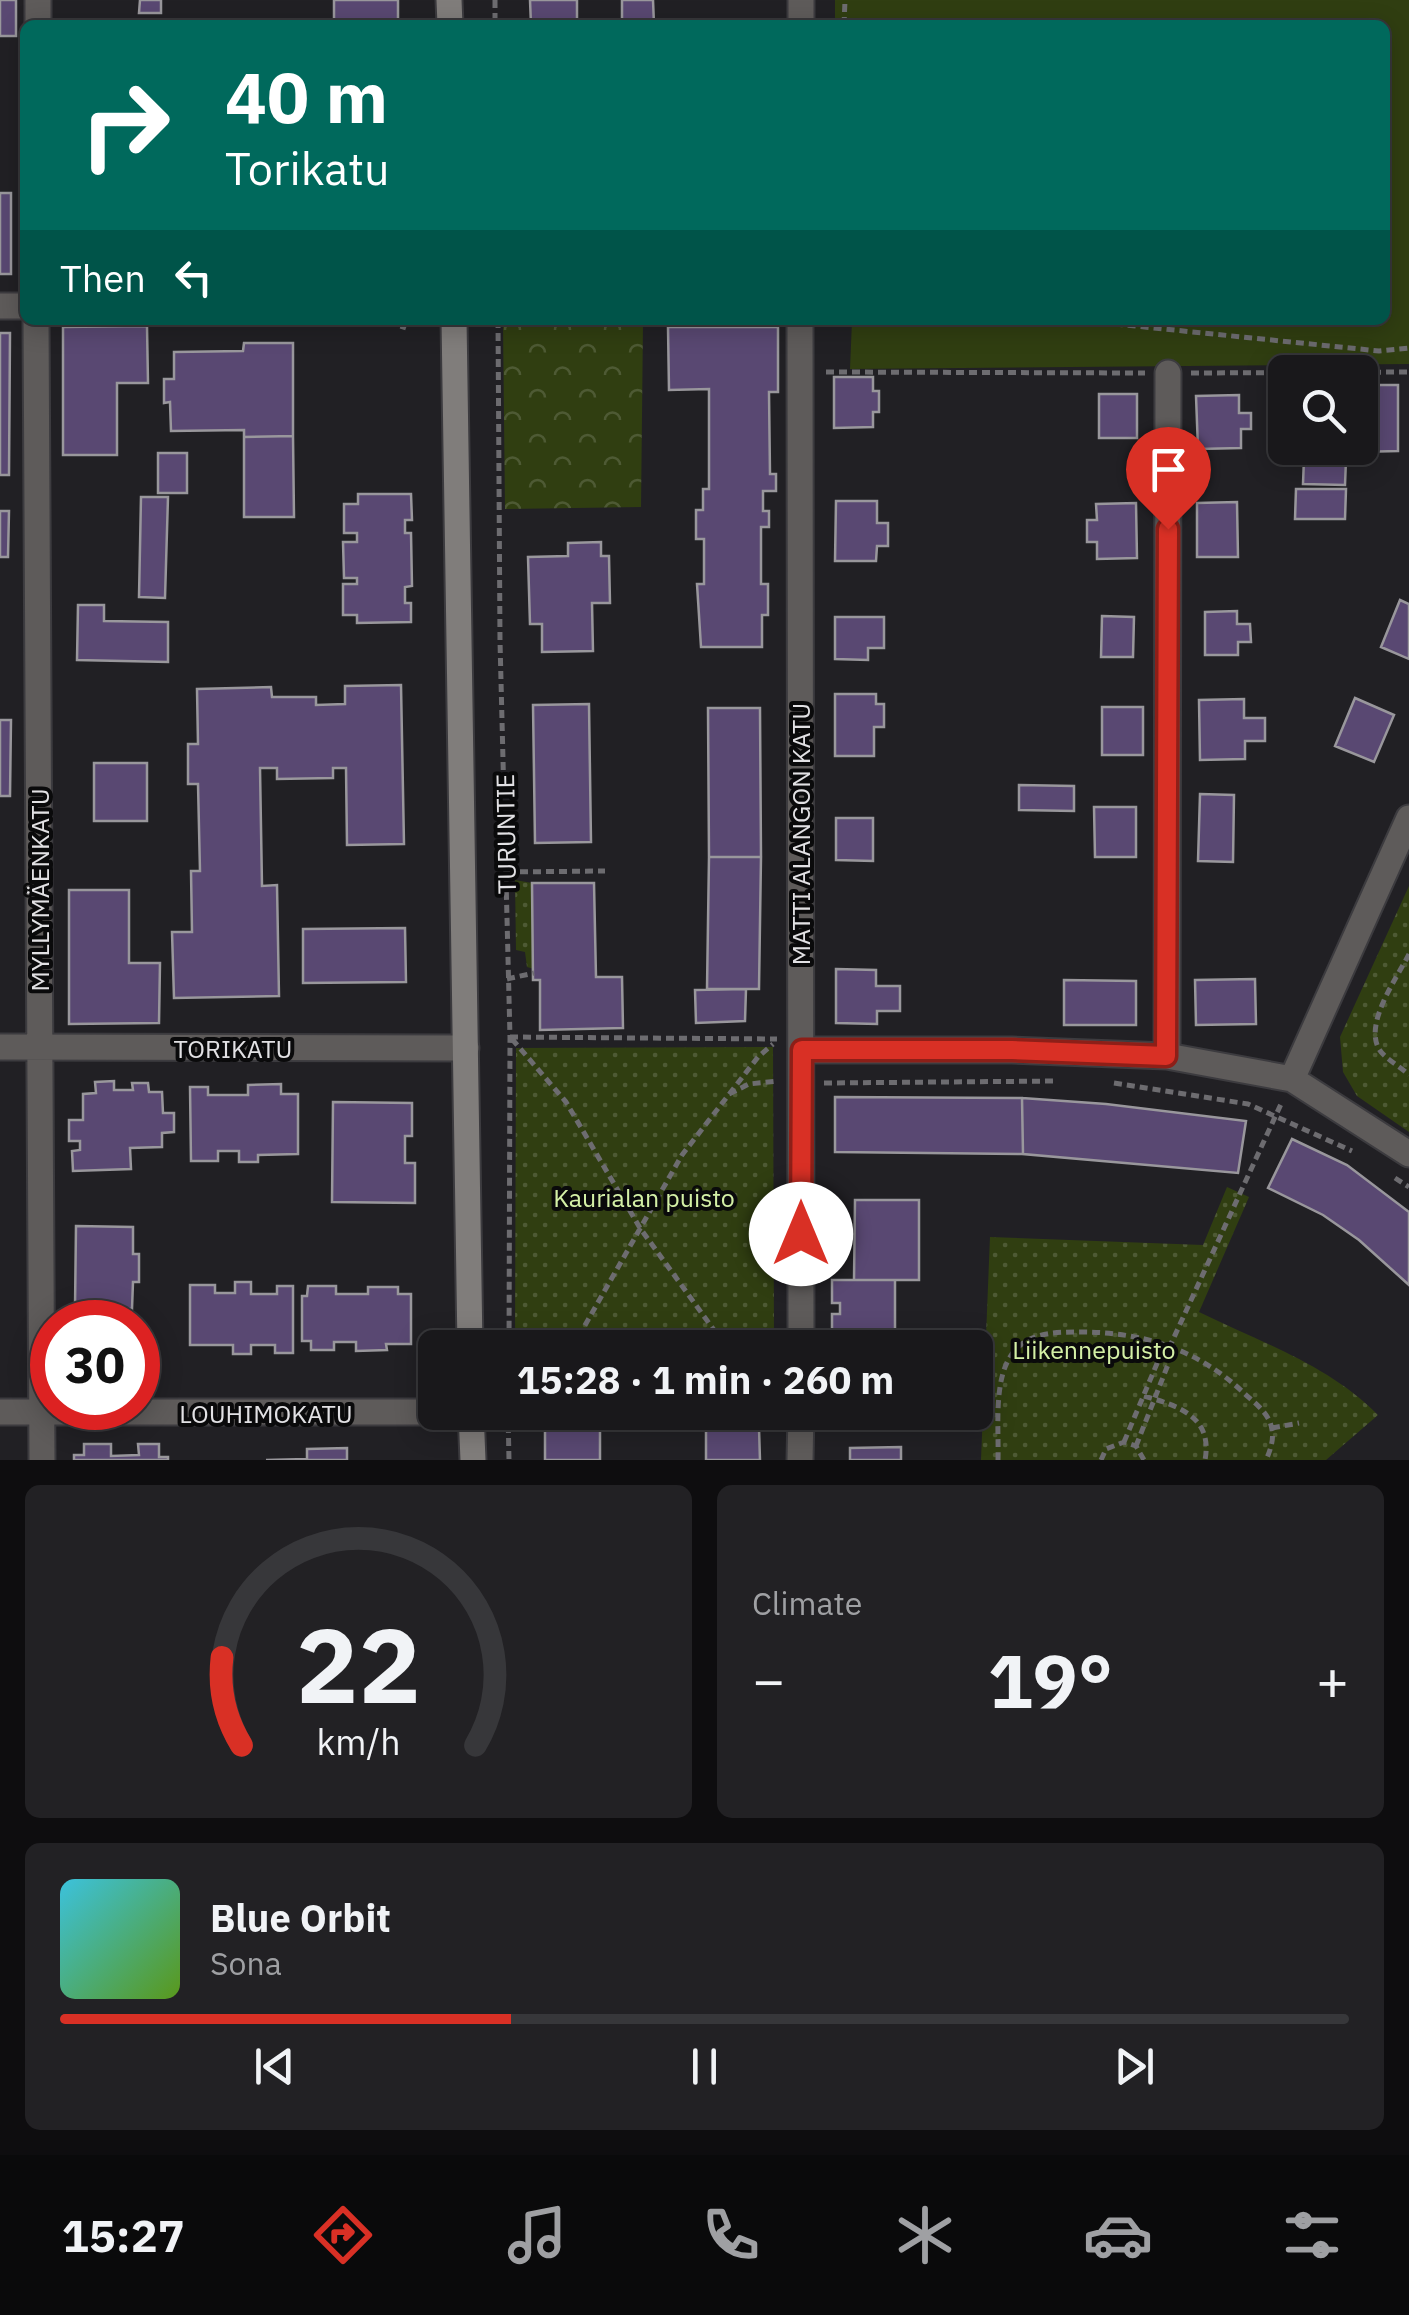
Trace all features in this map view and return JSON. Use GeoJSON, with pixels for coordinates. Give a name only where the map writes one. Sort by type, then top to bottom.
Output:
{"type":"FeatureCollection","features":[{"type":"Feature","properties":{"kind":"main road","name":"TURUNTIE"},"geometry":{"type":"LineString","coordinates":[[454,325],[470,1330]]}},
{"type":"Feature","properties":{"kind":"main road"},"geometry":{"type":"LineString","coordinates":[[472,1430],[473,1460]]}},
{"type":"Feature","properties":{"kind":"street","name":"MATTI ALANGON KATU"},"geometry":{"type":"LineString","coordinates":[[800,325],[794,1042],[801,1330]]}},
{"type":"Feature","properties":{"kind":"street","name":"MYLLYMÄENKATU"},"geometry":{"type":"LineString","coordinates":[[36,328],[43,1300]]}},
{"type":"Feature","properties":{"kind":"street"},"geometry":{"type":"LineString","coordinates":[[1166,1056],[1168,373]]}},
{"type":"Feature","properties":{"kind":"street"},"geometry":{"type":"LineString","coordinates":[[1292,1078],[1409,818]]}},
{"type":"Feature","properties":{"kind":"street"},"geometry":{"type":"LineString","coordinates":[[794,1042],[1166,1056],[1292,1078],[1409,1154]]}},
{"type":"Feature","properties":{"kind":"street","name":"TORIKATU"},"geometry":{"type":"LineString","coordinates":[[0,1047],[466,1048]]}},
{"type":"Feature","properties":{"kind":"street","name":"LOUHIMOKATU"},"geometry":{"type":"LineString","coordinates":[[0,1412],[30,1412]]}},
{"type":"Feature","properties":{"kind":"street","name":"LOUHIMOKATU"},"geometry":{"type":"LineString","coordinates":[[160,1412],[418,1412]]}},
{"type":"Feature","properties":{"kind":"street","name":"MYLLYMÄENKATU"},"geometry":{"type":"LineString","coordinates":[[42,1460],[43,1430]]}},
{"type":"Feature","properties":{"kind":"street"},"geometry":{"type":"LineString","coordinates":[[800,1460],[801,1430]]}},
{"type":"Feature","properties":{"kind":"path"},"geometry":{"type":"LineString","coordinates":[[36,328],[57,336],[57,325]]}},
{"type":"Feature","properties":{"kind":"path"},"geometry":{"type":"LineString","coordinates":[[398,325],[406,328]]}},
{"type":"Feature","properties":{"kind":"path","name":"TURUNTIE"},"geometry":{"type":"LineString","coordinates":[[498,325],[500,641],[510,1037],[509,1330]]}},
{"type":"Feature","properties":{"kind":"path"},"geometry":{"type":"LineString","coordinates":[[1126,325],[1379,350],[1409,348]]}},
{"type":"Feature","properties":{"kind":"path"},"geometry":{"type":"LineString","coordinates":[[818,372],[1409,372]]}},
{"type":"Feature","properties":{"kind":"path"},"geometry":{"type":"LineString","coordinates":[[508,872],[605,871]]}},
{"type":"Feature","properties":{"kind":"path"},"geometry":{"type":"LineString","coordinates":[[1409,954],[1377,1020],[1375,1039],[1381,1054],[1409,1075]]}},
{"type":"Feature","properties":{"kind":"path"},"geometry":{"type":"LineString","coordinates":[[507,979],[534,973]]}},
{"type":"Feature","properties":{"kind":"path"},"geometry":{"type":"LineString","coordinates":[[510,1037],[794,1042]]}},
{"type":"Feature","properties":{"kind":"path"},"geometry":{"type":"LineString","coordinates":[[510,1037],[566,1102],[640,1228],[714,1330]]}},
{"type":"Feature","properties":{"kind":"path"},"geometry":{"type":"LineString","coordinates":[[582,1330],[682,1154],[758,1057],[794,1042]]}},
{"type":"Feature","properties":{"kind":"path"},"geometry":{"type":"LineString","coordinates":[[1124,1442],[1292,1078]]}},
{"type":"Feature","properties":{"kind":"path"},"geometry":{"type":"LineString","coordinates":[[1099,1080],[1248,1104],[1355,1152]]}},
{"type":"Feature","properties":{"kind":"path"},"geometry":{"type":"LineString","coordinates":[[729,1094],[748,1084],[779,1081]]}},
{"type":"Feature","properties":{"kind":"path"},"geometry":{"type":"LineString","coordinates":[[829,1083],[1060,1081]]}},
{"type":"Feature","properties":{"kind":"path"},"geometry":{"type":"LineString","coordinates":[[1382,1170],[1409,1187]]}},
{"type":"Feature","properties":{"kind":"path"},"geometry":{"type":"LineString","coordinates":[[998,1460],[1002,1376],[1011,1355],[1035,1336],[1116,1331],[1170,1346],[1238,1388],[1264,1412],[1272,1428],[1272,1448],[1266,1460]]}},
{"type":"Feature","properties":{"kind":"path"},"geometry":{"type":"LineString","coordinates":[[1136,1446],[1171,1358],[1170,1346]]}},
{"type":"Feature","properties":{"kind":"path"},"geometry":{"type":"LineString","coordinates":[[1144,1396],[1201,1423],[1206,1432],[1205,1460]]}},
{"type":"Feature","properties":{"kind":"path"},"geometry":{"type":"LineString","coordinates":[[1272,1428],[1299,1422]]}},
{"type":"Feature","properties":{"kind":"path"},"geometry":{"type":"LineString","coordinates":[[508,1430],[509,1460]]}},
{"type":"Feature","properties":{"kind":"path"},"geometry":{"type":"LineString","coordinates":[[1101,1460],[1106,1448],[1124,1442],[1136,1446],[1144,1460]]}},
{"type":"Feature","properties":{"kind":"green space"},"geometry":{"type":"Polygon","coordinates":[[[835,0],[1409,0],[1409,364],[1378,364],[1378,355],[1268,355],[1268,365],[850,369],[852,325],[1390,325],[1390,20],[835,20],[835,0]]]}},
{"type":"Feature","properties":{"kind":"green space"},"geometry":{"type":"Polygon","coordinates":[[[503,325],[643,325],[641,507],[505,509],[503,325]]]}},
{"type":"Feature","properties":{"kind":"green space"},"geometry":{"type":"Polygon","coordinates":[[[515,880],[532,883],[534,969],[527,967],[525,952],[516,950],[515,880]]]}},
{"type":"Feature","properties":{"kind":"green space"},"geometry":{"type":"Polygon","coordinates":[[[1409,886],[1409,1132],[1357,1096],[1343,1072],[1340,1037],[1409,886]]]}},
{"type":"Feature","properties":{"kind":"green space","name":"Kaurialan puisto"},"geometry":{"type":"Polygon","coordinates":[[[773,1047],[774,1330],[515,1330],[516,1048],[773,1047]]]}},
{"type":"Feature","properties":{"kind":"green space","name":"Liikennepuisto"},"geometry":{"type":"Polygon","coordinates":[[[1227,1187],[1249,1197],[1199,1312],[1316,1368],[1378,1415],[1326,1460],[981,1460],[982,1430],[993,1430],[993,1330],[986,1330],[990,1237],[1203,1245],[1227,1187]]]}},
{"type":"Feature","properties":{"kind":"building"},"geometry":{"type":"Polygon","coordinates":[[[0,0],[16,0],[16,36],[0,36],[0,0]]]}},
{"type":"Feature","properties":{"kind":"building"},"geometry":{"type":"Polygon","coordinates":[[[140,0],[161,0],[161,13],[139,13],[140,0]]]}},
{"type":"Feature","properties":{"kind":"building"},"geometry":{"type":"Polygon","coordinates":[[[334,0],[398,0],[398,20],[334,20],[334,0]]]}},
{"type":"Feature","properties":{"kind":"building"},"geometry":{"type":"Polygon","coordinates":[[[530,0],[577,0],[577,20],[531,20],[530,0]]]}},
{"type":"Feature","properties":{"kind":"building"},"geometry":{"type":"Polygon","coordinates":[[[622,0],[653,0],[654,20],[622,20],[622,0]]]}},
{"type":"Feature","properties":{"kind":"building"},"geometry":{"type":"Polygon","coordinates":[[[0,193],[11,193],[11,274],[0,274],[0,193]]]}},
{"type":"Feature","properties":{"kind":"building"},"geometry":{"type":"Polygon","coordinates":[[[147,326],[148,383],[117,383],[117,455],[63,455],[63,327],[147,326]]]}},
{"type":"Feature","properties":{"kind":"building"},"geometry":{"type":"Polygon","coordinates":[[[668,327],[778,327],[778,392],[769,392],[770,474],[776,474],[776,491],[763,491],[763,511],[769,511],[769,527],[761,527],[761,584],[768,584],[768,615],[762,615],[762,647],[701,647],[697,584],[704,584],[704,539],[696,539],[696,510],[703,510],[703,489],[709,489],[709,389],[669,390],[668,327]]]}},
{"type":"Feature","properties":{"kind":"building"},"geometry":{"type":"Polygon","coordinates":[[[0,333],[10,333],[9,475],[0,475],[0,333]]]}},
{"type":"Feature","properties":{"kind":"building"},"geometry":{"type":"Polygon","coordinates":[[[244,343],[293,343],[293,436],[244,437],[244,430],[171,431],[170,402],[164,403],[164,379],[174,379],[174,352],[243,351],[244,343]]]}},
{"type":"Feature","properties":{"kind":"building"},"geometry":{"type":"Polygon","coordinates":[[[834,377],[873,377],[873,391],[879,391],[879,412],[873,412],[873,427],[834,428],[834,377]]]}},
{"type":"Feature","properties":{"kind":"building"},"geometry":{"type":"Polygon","coordinates":[[[1378,385],[1398,385],[1398,451],[1378,452],[1378,385]]]}},
{"type":"Feature","properties":{"kind":"building"},"geometry":{"type":"Polygon","coordinates":[[[1099,394],[1137,394],[1137,438],[1099,438],[1099,394]]]}},
{"type":"Feature","properties":{"kind":"building"},"geometry":{"type":"Polygon","coordinates":[[[1239,395],[1239,413],[1251,413],[1251,429],[1241,429],[1241,448],[1198,449],[1196,396],[1239,395]]]}},
{"type":"Feature","properties":{"kind":"building"},"geometry":{"type":"Polygon","coordinates":[[[293,436],[294,517],[244,517],[244,437],[293,436]]]}},
{"type":"Feature","properties":{"kind":"building"},"geometry":{"type":"Polygon","coordinates":[[[158,453],[187,453],[187,493],[158,493],[158,453]]]}},
{"type":"Feature","properties":{"kind":"building"},"geometry":{"type":"Polygon","coordinates":[[[1304,465],[1346,465],[1345,485],[1303,484],[1304,465]]]}},
{"type":"Feature","properties":{"kind":"building"},"geometry":{"type":"Polygon","coordinates":[[[1296,489],[1346,489],[1345,519],[1295,519],[1296,489]]]}},
{"type":"Feature","properties":{"kind":"building"},"geometry":{"type":"Polygon","coordinates":[[[358,494],[411,494],[412,520],[405,520],[405,533],[411,533],[412,586],[405,587],[405,603],[411,603],[411,622],[357,623],[357,615],[343,615],[343,584],[357,584],[357,578],[344,578],[343,542],[357,542],[357,533],[344,533],[344,504],[358,504],[358,494]]]}},
{"type":"Feature","properties":{"kind":"building"},"geometry":{"type":"Polygon","coordinates":[[[141,497],[168,497],[165,598],[139,597],[141,497]]]}},
{"type":"Feature","properties":{"kind":"building"},"geometry":{"type":"Polygon","coordinates":[[[836,501],[877,501],[877,523],[888,523],[888,546],[877,546],[876,561],[835,561],[836,501]]]}},
{"type":"Feature","properties":{"kind":"building"},"geometry":{"type":"Polygon","coordinates":[[[1237,502],[1238,557],[1197,557],[1197,503],[1237,502]]]}},
{"type":"Feature","properties":{"kind":"building"},"geometry":{"type":"Polygon","coordinates":[[[1136,503],[1137,558],[1097,559],[1097,542],[1087,542],[1087,520],[1097,520],[1096,504],[1136,503]]]}},
{"type":"Feature","properties":{"kind":"building"},"geometry":{"type":"Polygon","coordinates":[[[0,511],[9,511],[8,557],[0,557],[0,511]]]}},
{"type":"Feature","properties":{"kind":"building"},"geometry":{"type":"Polygon","coordinates":[[[601,542],[601,556],[609,556],[610,603],[592,603],[593,651],[542,652],[542,624],[530,624],[528,557],[568,556],[568,543],[601,542]]]}},
{"type":"Feature","properties":{"kind":"building"},"geometry":{"type":"Polygon","coordinates":[[[1400,600],[1409,604],[1409,659],[1381,647],[1400,600]]]}},
{"type":"Feature","properties":{"kind":"building"},"geometry":{"type":"Polygon","coordinates":[[[78,605],[104,605],[104,621],[168,622],[168,662],[77,660],[78,605]]]}},
{"type":"Feature","properties":{"kind":"building"},"geometry":{"type":"Polygon","coordinates":[[[1237,611],[1237,624],[1250,624],[1251,642],[1238,642],[1238,655],[1205,655],[1205,612],[1237,611]]]}},
{"type":"Feature","properties":{"kind":"building"},"geometry":{"type":"Polygon","coordinates":[[[1102,616],[1134,617],[1133,657],[1101,657],[1102,616]]]}},
{"type":"Feature","properties":{"kind":"building"},"geometry":{"type":"Polygon","coordinates":[[[835,617],[884,617],[884,648],[868,648],[868,660],[835,659],[835,617]]]}},
{"type":"Feature","properties":{"kind":"building"},"geometry":{"type":"Polygon","coordinates":[[[401,685],[404,844],[347,845],[346,768],[333,768],[333,778],[277,779],[277,768],[260,768],[262,886],[277,885],[279,996],[174,998],[172,932],[192,932],[191,871],[200,871],[198,784],[188,784],[188,744],[198,744],[197,689],[271,687],[272,697],[316,697],[316,705],[345,704],[345,686],[401,685]]]}},
{"type":"Feature","properties":{"kind":"building"},"geometry":{"type":"Polygon","coordinates":[[[835,694],[876,694],[876,704],[884,704],[884,727],[874,727],[874,756],[835,756],[835,694]]]}},
{"type":"Feature","properties":{"kind":"building"},"geometry":{"type":"Polygon","coordinates":[[[1355,698],[1394,715],[1374,762],[1335,746],[1355,698]]]}},
{"type":"Feature","properties":{"kind":"building"},"geometry":{"type":"Polygon","coordinates":[[[1244,699],[1244,718],[1265,718],[1265,741],[1245,741],[1245,759],[1200,760],[1199,700],[1244,699]]]}},
{"type":"Feature","properties":{"kind":"building"},"geometry":{"type":"Polygon","coordinates":[[[589,704],[591,842],[535,843],[533,705],[589,704]]]}},
{"type":"Feature","properties":{"kind":"building"},"geometry":{"type":"Polygon","coordinates":[[[1102,707],[1143,707],[1143,755],[1102,755],[1102,707]]]}},
{"type":"Feature","properties":{"kind":"building"},"geometry":{"type":"Polygon","coordinates":[[[708,708],[760,708],[761,857],[709,857],[708,708]]]}},
{"type":"Feature","properties":{"kind":"building"},"geometry":{"type":"Polygon","coordinates":[[[0,720],[11,720],[10,796],[0,796],[0,720]]]}},
{"type":"Feature","properties":{"kind":"building"},"geometry":{"type":"Polygon","coordinates":[[[94,763],[147,763],[147,821],[94,821],[94,763]]]}},
{"type":"Feature","properties":{"kind":"building"},"geometry":{"type":"Polygon","coordinates":[[[1019,785],[1074,786],[1074,811],[1019,810],[1019,785]]]}},
{"type":"Feature","properties":{"kind":"building"},"geometry":{"type":"Polygon","coordinates":[[[1200,794],[1234,795],[1233,862],[1198,861],[1200,794]]]}},
{"type":"Feature","properties":{"kind":"building"},"geometry":{"type":"Polygon","coordinates":[[[1094,807],[1136,807],[1136,857],[1095,857],[1094,807]]]}},
{"type":"Feature","properties":{"kind":"building"},"geometry":{"type":"Polygon","coordinates":[[[836,818],[873,818],[873,861],[836,860],[836,818]]]}},
{"type":"Feature","properties":{"kind":"building"},"geometry":{"type":"Polygon","coordinates":[[[709,857],[761,857],[759,989],[707,989],[709,857]]]}},
{"type":"Feature","properties":{"kind":"building"},"geometry":{"type":"Polygon","coordinates":[[[532,883],[594,883],[596,977],[622,977],[623,1028],[540,1030],[540,980],[533,980],[532,883]]]}},
{"type":"Feature","properties":{"kind":"building"},"geometry":{"type":"Polygon","coordinates":[[[69,890],[129,890],[129,963],[160,963],[159,1023],[69,1024],[69,890]]]}},
{"type":"Feature","properties":{"kind":"building"},"geometry":{"type":"Polygon","coordinates":[[[405,928],[406,982],[303,983],[303,929],[405,928]]]}},
{"type":"Feature","properties":{"kind":"building"},"geometry":{"type":"Polygon","coordinates":[[[836,969],[876,970],[876,986],[900,986],[900,1011],[877,1011],[877,1024],[836,1023],[836,969]]]}},
{"type":"Feature","properties":{"kind":"building"},"geometry":{"type":"Polygon","coordinates":[[[1255,979],[1256,1024],[1196,1025],[1195,980],[1255,979]]]}},
{"type":"Feature","properties":{"kind":"building"},"geometry":{"type":"Polygon","coordinates":[[[1064,980],[1136,981],[1136,1025],[1064,1025],[1064,980]]]}},
{"type":"Feature","properties":{"kind":"building"},"geometry":{"type":"Polygon","coordinates":[[[746,989],[745,1021],[696,1023],[695,990],[746,989]]]}},
{"type":"Feature","properties":{"kind":"building"},"geometry":{"type":"Polygon","coordinates":[[[114,1081],[114,1090],[133,1090],[132,1083],[148,1083],[149,1092],[162,1092],[163,1113],[174,1113],[174,1132],[162,1133],[162,1147],[130,1148],[131,1169],[73,1171],[72,1151],[80,1150],[80,1141],[69,1141],[69,1120],[83,1120],[83,1094],[96,1093],[95,1082],[114,1081]]]}},
{"type":"Feature","properties":{"kind":"building"},"geometry":{"type":"Polygon","coordinates":[[[281,1084],[281,1094],[298,1094],[298,1154],[258,1155],[258,1162],[239,1162],[239,1151],[218,1151],[218,1161],[191,1161],[190,1087],[208,1087],[208,1095],[248,1095],[248,1085],[281,1084]]]}},
{"type":"Feature","properties":{"kind":"building"},"geometry":{"type":"Polygon","coordinates":[[[835,1097],[1022,1098],[1023,1154],[835,1152],[835,1097]]]}},
{"type":"Feature","properties":{"kind":"building"},"geometry":{"type":"Polygon","coordinates":[[[1022,1098],[1246,1121],[1238,1173],[1023,1154],[1022,1098]]]}},
{"type":"Feature","properties":{"kind":"building"},"geometry":{"type":"Polygon","coordinates":[[[333,1102],[412,1103],[412,1136],[405,1136],[405,1163],[415,1163],[415,1203],[332,1202],[333,1102]]]}},
{"type":"Feature","properties":{"kind":"building"},"geometry":{"type":"Polygon","coordinates":[[[1292,1139],[1347,1165],[1409,1212],[1409,1285],[1359,1240],[1323,1215],[1268,1188],[1292,1139]]]}},
{"type":"Feature","properties":{"kind":"building"},"geometry":{"type":"Polygon","coordinates":[[[855,1200],[919,1200],[919,1280],[854,1280],[855,1200]]]}},
{"type":"Feature","properties":{"kind":"building"},"geometry":{"type":"Polygon","coordinates":[[[76,1226],[133,1227],[133,1254],[139,1254],[139,1282],[133,1282],[132,1300],[75,1300],[76,1226]]]}},
{"type":"Feature","properties":{"kind":"building"},"geometry":{"type":"Polygon","coordinates":[[[832,1280],[895,1280],[895,1330],[832,1330],[832,1314],[840,1314],[840,1303],[832,1303],[832,1280]]]}},
{"type":"Feature","properties":{"kind":"building"},"geometry":{"type":"Polygon","coordinates":[[[235,1282],[251,1282],[251,1294],[277,1294],[277,1286],[293,1286],[293,1353],[275,1353],[275,1345],[251,1345],[251,1354],[233,1354],[233,1345],[190,1345],[190,1285],[215,1285],[215,1293],[235,1293],[235,1282]]]}},
{"type":"Feature","properties":{"kind":"building"},"geometry":{"type":"Polygon","coordinates":[[[308,1286],[336,1286],[336,1294],[368,1294],[368,1287],[398,1287],[398,1294],[411,1294],[411,1344],[386,1344],[387,1350],[356,1351],[356,1342],[334,1342],[334,1350],[311,1350],[311,1341],[302,1341],[302,1296],[307,1296],[308,1286]]]}},
{"type":"Feature","properties":{"kind":"building"},"geometry":{"type":"Polygon","coordinates":[[[545,1430],[600,1430],[600,1460],[545,1460],[545,1430]]]}},
{"type":"Feature","properties":{"kind":"building"},"geometry":{"type":"Polygon","coordinates":[[[706,1430],[759,1430],[760,1460],[706,1460],[706,1430]]]}},
{"type":"Feature","properties":{"kind":"building"},"geometry":{"type":"Polygon","coordinates":[[[84,1444],[111,1444],[111,1456],[139,1455],[138,1444],[159,1444],[159,1457],[168,1460],[74,1460],[74,1455],[84,1455],[84,1444]]]}},
{"type":"Feature","properties":{"kind":"building"},"geometry":{"type":"Polygon","coordinates":[[[901,1447],[901,1460],[850,1460],[850,1448],[901,1447]]]}},
{"type":"Feature","properties":{"kind":"building"},"geometry":{"type":"Polygon","coordinates":[[[347,1448],[347,1460],[266,1460],[307,1459],[307,1449],[347,1448]]]}},
{"type":"Feature","properties":{"kind":"route"},"geometry":{"type":"LineString","coordinates":[[801,1234],[802,1050],[1012,1050],[1166,1056],[1168,529]]}}]}
